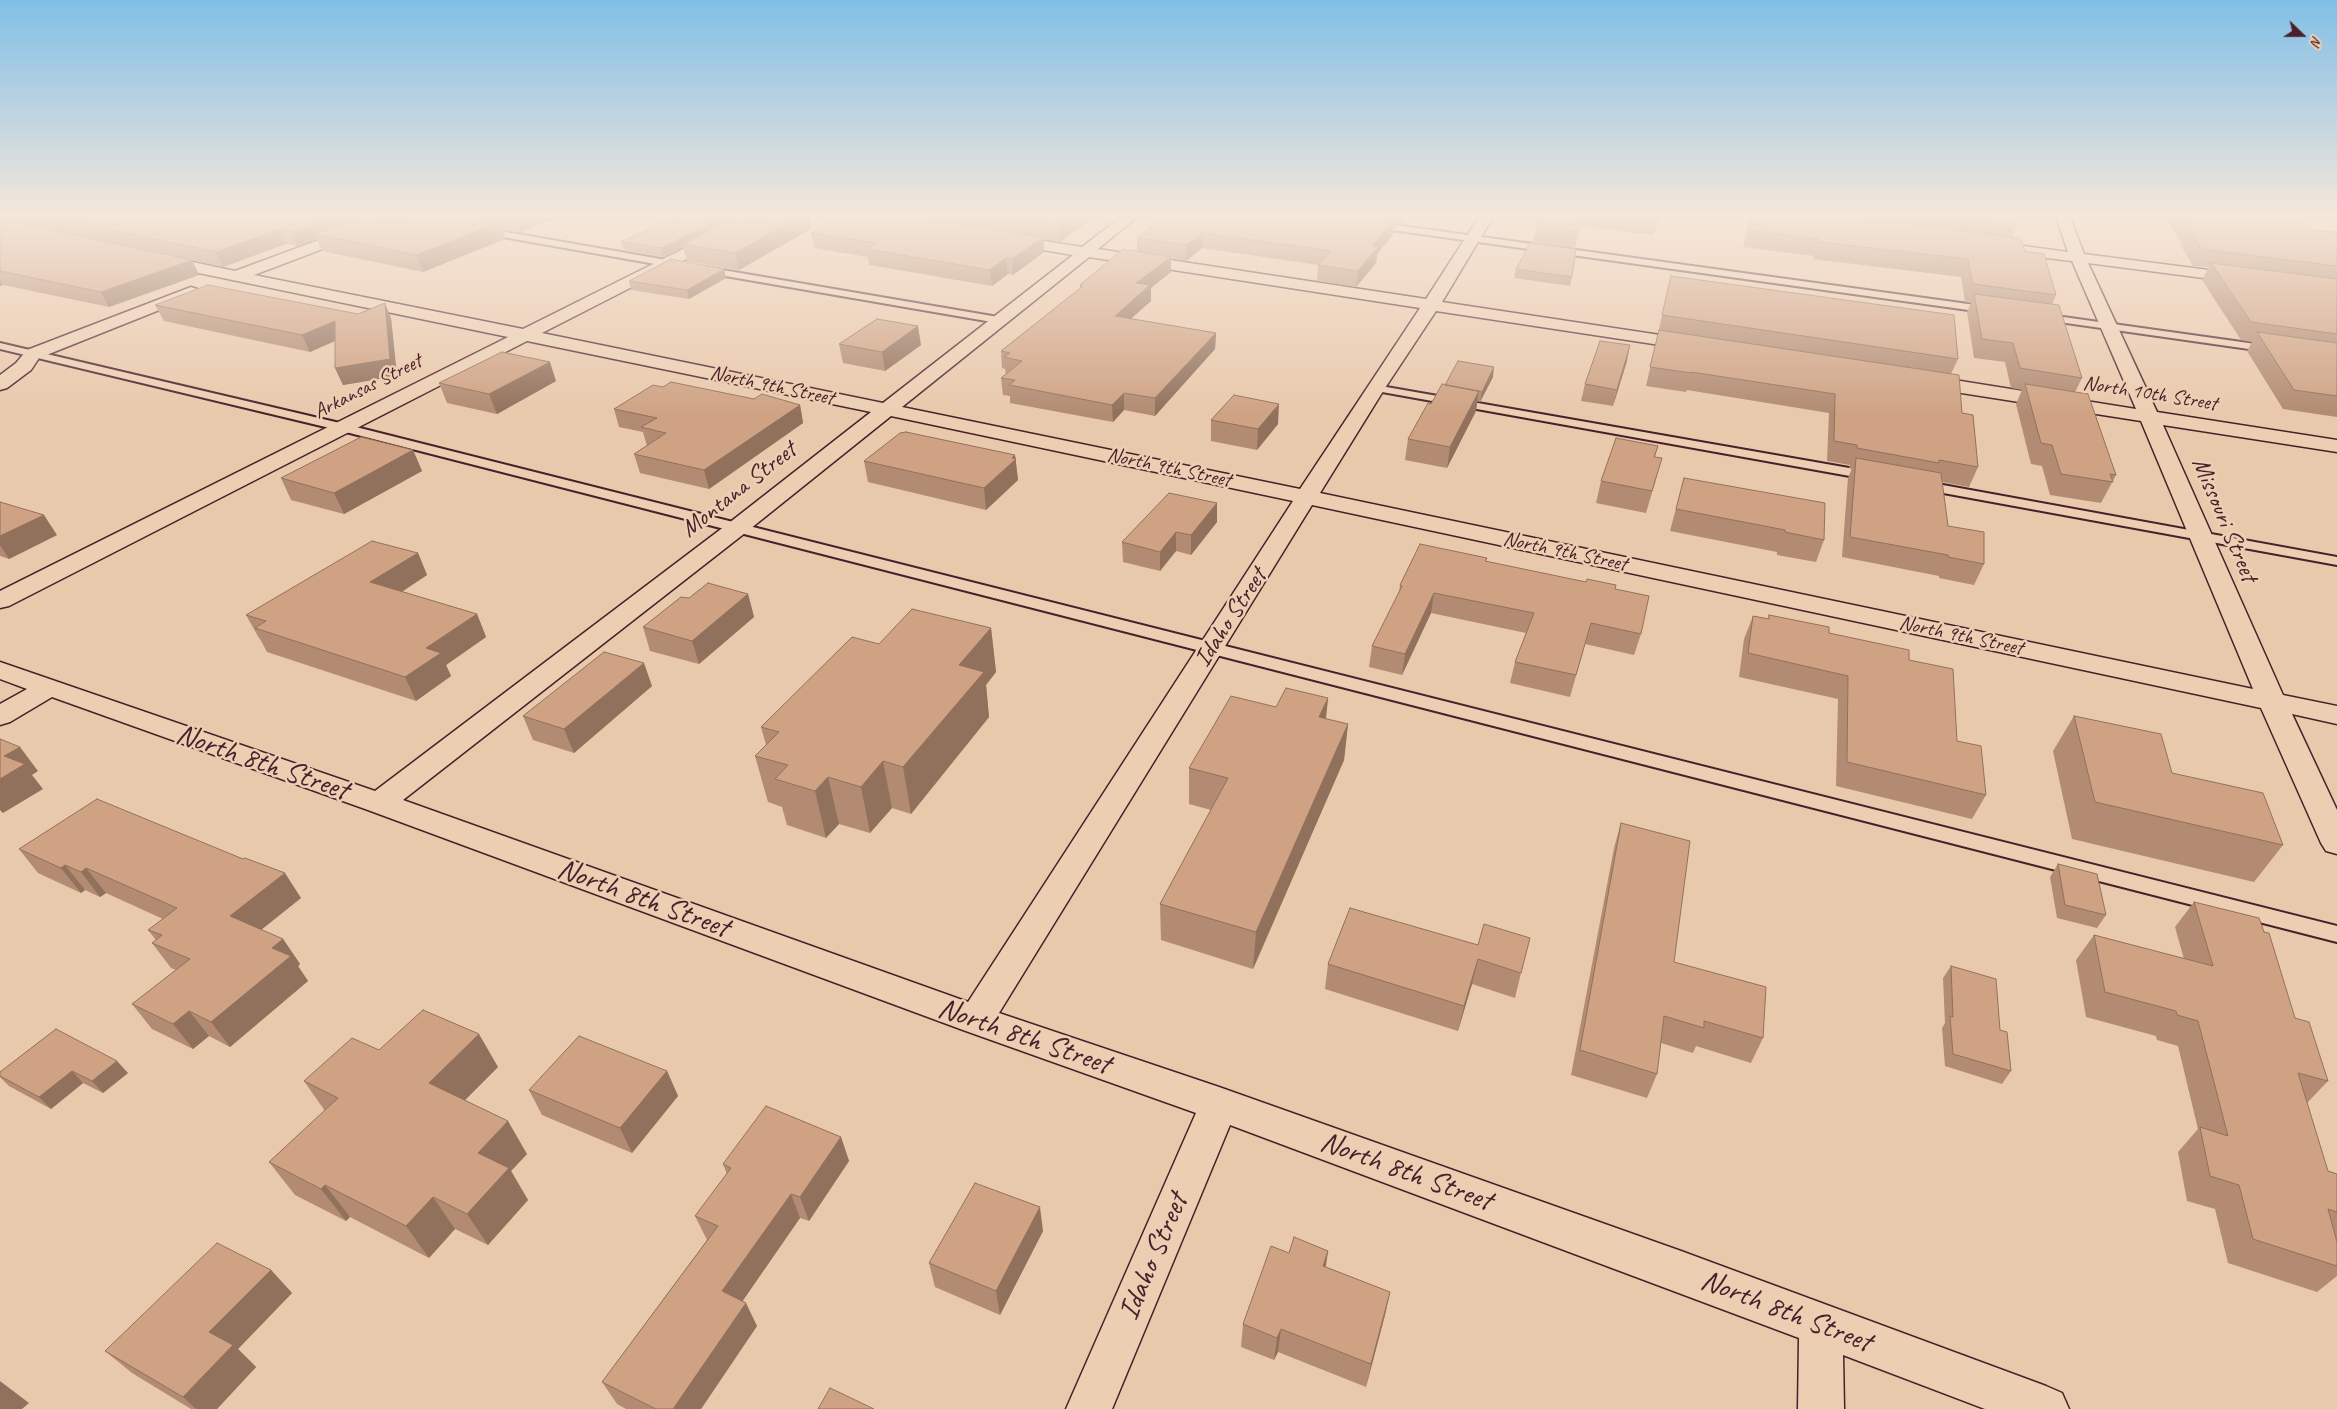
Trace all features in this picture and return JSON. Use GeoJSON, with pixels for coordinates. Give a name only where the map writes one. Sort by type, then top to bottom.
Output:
{"type":"FeatureCollection","features":[{"type":"Feature","properties":{"kind":"street"},"geometry":{"type":"LineString","coordinates":[[0,384],[24,366],[27,359],[33,354],[218,283]]}},
{"type":"Feature","properties":{"kind":"street","name":"North 9th Street"},"geometry":{"type":"LineString","coordinates":[[269,283],[886,409],[2337,715]]}},
{"type":"Feature","properties":{"kind":"street","name":"Arkansas Street"},"geometry":{"type":"LineString","coordinates":[[0,601],[627,283]]}},
{"type":"Feature","properties":{"kind":"street","name":"Montana Street"},"geometry":{"type":"LineString","coordinates":[[378,803],[737,528],[1046,283]]}},
{"type":"Feature","properties":{"kind":"street"},"geometry":{"type":"LineString","coordinates":[[1286,283],[1707,348]]}},
{"type":"Feature","properties":{"kind":"street","name":"Idaho Street"},"geometry":{"type":"LineString","coordinates":[[976,1020],[1375,388],[1445,283]]}},
{"type":"Feature","properties":{"kind":"street","name":"Missouri Street"},"geometry":{"type":"LineString","coordinates":[[2089,283],[2272,701],[2337,844]]}},
{"type":"Feature","properties":{"kind":"street","name":"North 10th Street"},"geometry":{"type":"LineString","coordinates":[[1904,378],[2337,446]]}},
{"type":"Feature","properties":{"kind":"street","name":"North 8th Street"},"geometry":{"type":"LineString","coordinates":[[0,670],[378,803],[976,1020],[1219,1104],[1681,1272],[2046,1409]]}},
{"type":"Feature","properties":{"kind":"street"},"geometry":{"type":"LineString","coordinates":[[0,716],[48,688]]}},
{"type":"Feature","properties":{"kind":"street","name":"Idaho Street"},"geometry":{"type":"LineString","coordinates":[[1089,1409],[1219,1104]]}},
{"type":"Feature","properties":{"kind":"street"},"geometry":{"type":"LineString","coordinates":[[1820,1325],[1821,1409]]}},
{"type":"Feature","properties":{"kind":"lane"},"geometry":{"type":"LineString","coordinates":[[782,283],[998,320]]}},
{"type":"Feature","properties":{"kind":"lane"},"geometry":{"type":"LineString","coordinates":[[1789,283],[2001,312]]}},
{"type":"Feature","properties":{"kind":"lane"},"geometry":{"type":"LineString","coordinates":[[2030,316],[2280,350]]}},
{"type":"Feature","properties":{"kind":"lane"},"geometry":{"type":"LineString","coordinates":[[0,346],[340,427],[2337,934]]}},
{"type":"Feature","properties":{"kind":"lane"},"geometry":{"type":"LineString","coordinates":[[1375,388],[1886,479]]}},
{"type":"Feature","properties":{"kind":"lane"},"geometry":{"type":"LineString","coordinates":[[1906,482],[2337,561]]}},
{"type":"Feature","properties":{"kind":"building"},"geometry":{"type":"Polygon","coordinates":[[[57,283],[127,283],[101,292],[57,283]]]}},
{"type":"Feature","properties":{"kind":"building"},"geometry":{"type":"Polygon","coordinates":[[[640,283],[700,283],[687,290],[640,283]]]}},
{"type":"Feature","properties":{"kind":"building"},"geometry":{"type":"Polygon","coordinates":[[[1083,283],[1136,283],[1150,285],[1115,316],[1216,333],[1155,398],[1124,393],[1112,405],[1009,385],[1015,380],[1001,378],[1022,361],[1004,357],[1010,353],[1001,351],[1083,286],[1080,285],[1083,283]]]}},
{"type":"Feature","properties":{"kind":"building"},"geometry":{"type":"Polygon","coordinates":[[[1669,283],[1720,283],[1954,315],[1958,359],[1662,315],[1669,283]]]}},
{"type":"Feature","properties":{"kind":"building"},"geometry":{"type":"Polygon","coordinates":[[[2052,283],[2056,295],[1973,284],[2052,283]]]}},
{"type":"Feature","properties":{"kind":"building"},"geometry":{"type":"Polygon","coordinates":[[[2224,283],[2337,283],[2337,334],[2251,322],[2224,283]]]}},
{"type":"Feature","properties":{"kind":"building"},"geometry":{"type":"Polygon","coordinates":[[[208,285],[358,314],[385,303],[390,359],[335,368],[335,321],[302,335],[155,305],[208,285]]]}},
{"type":"Feature","properties":{"kind":"building"},"geometry":{"type":"Polygon","coordinates":[[[1974,294],[2059,305],[2082,378],[2020,368],[2013,343],[1982,339],[1974,294]]]}},
{"type":"Feature","properties":{"kind":"building"},"geometry":{"type":"Polygon","coordinates":[[[877,319],[918,326],[882,352],[839,344],[877,319]]]}},
{"type":"Feature","properties":{"kind":"building"},"geometry":{"type":"Polygon","coordinates":[[[1659,330],[1959,375],[1962,413],[1973,415],[1978,467],[1939,460],[1939,463],[1857,448],[1857,445],[1834,441],[1835,394],[1650,367],[1659,330]]]}},
{"type":"Feature","properties":{"kind":"building"},"geometry":{"type":"Polygon","coordinates":[[[2257,332],[2337,343],[2337,396],[2294,390],[2257,332]]]}},
{"type":"Feature","properties":{"kind":"building"},"geometry":{"type":"Polygon","coordinates":[[[1600,341],[1630,345],[1617,390],[1585,384],[1600,341]]]}},
{"type":"Feature","properties":{"kind":"building"},"geometry":{"type":"Polygon","coordinates":[[[502,352],[550,362],[489,394],[439,383],[502,352]]]}},
{"type":"Feature","properties":{"kind":"building"},"geometry":{"type":"Polygon","coordinates":[[[1458,361],[1494,367],[1482,392],[1445,385],[1458,361]]]}},
{"type":"Feature","properties":{"kind":"building"},"geometry":{"type":"Polygon","coordinates":[[[671,382],[754,399],[762,394],[800,405],[704,470],[634,454],[666,433],[641,427],[657,418],[614,409],[653,385],[663,387],[671,382]]]}},
{"type":"Feature","properties":{"kind":"building"},"geometry":{"type":"Polygon","coordinates":[[[1442,384],[1479,391],[1450,447],[1408,439],[1428,403],[1431,404],[1442,384]]]}},
{"type":"Feature","properties":{"kind":"building"},"geometry":{"type":"Polygon","coordinates":[[[2025,384],[2088,394],[2116,475],[2110,474],[2113,482],[2061,474],[2052,445],[2041,443],[2025,384]]]}},
{"type":"Feature","properties":{"kind":"building"},"geometry":{"type":"Polygon","coordinates":[[[1234,395],[1279,404],[1258,429],[1211,420],[1234,395]]]}},
{"type":"Feature","properties":{"kind":"building"},"geometry":{"type":"Polygon","coordinates":[[[906,432],[1015,455],[1012,458],[1016,459],[984,488],[864,461],[900,433],[906,432]]]}},
{"type":"Feature","properties":{"kind":"building"},"geometry":{"type":"Polygon","coordinates":[[[361,437],[413,450],[334,493],[281,478],[361,437]]]}},
{"type":"Feature","properties":{"kind":"building"},"geometry":{"type":"Polygon","coordinates":[[[1616,438],[1658,446],[1654,457],[1662,458],[1652,491],[1601,481],[1616,438]]]}},
{"type":"Feature","properties":{"kind":"building"},"geometry":{"type":"Polygon","coordinates":[[[1856,458],[1941,473],[1948,526],[1984,532],[1984,564],[1948,557],[1948,555],[1850,537],[1856,458]]]}},
{"type":"Feature","properties":{"kind":"building"},"geometry":{"type":"Polygon","coordinates":[[[1684,478],[1825,503],[1824,540],[1785,532],[1785,530],[1676,509],[1684,478]]]}},
{"type":"Feature","properties":{"kind":"building"},"geometry":{"type":"Polygon","coordinates":[[[1169,493],[1217,503],[1191,535],[1176,532],[1160,552],[1122,542],[1169,493]]]}},
{"type":"Feature","properties":{"kind":"building"},"geometry":{"type":"Polygon","coordinates":[[[0,502],[44,515],[0,536],[0,502]]]}},
{"type":"Feature","properties":{"kind":"building"},"geometry":{"type":"Polygon","coordinates":[[[372,541],[418,553],[370,582],[477,614],[426,648],[441,653],[405,677],[255,628],[266,621],[246,615],[372,541]]]}},
{"type":"Feature","properties":{"kind":"building"},"geometry":{"type":"Polygon","coordinates":[[[1420,544],[1487,558],[1485,561],[1586,582],[1587,579],[1616,585],[1615,589],[1649,596],[1641,634],[1591,623],[1576,675],[1515,662],[1534,613],[1434,593],[1405,654],[1372,646],[1402,586],[1400,585],[1420,544]]]}},
{"type":"Feature","properties":{"kind":"building"},"geometry":{"type":"Polygon","coordinates":[[[708,583],[748,594],[692,641],[643,627],[681,597],[689,598],[708,583]]]}},
{"type":"Feature","properties":{"kind":"building"},"geometry":{"type":"Polygon","coordinates":[[[912,609],[991,628],[959,665],[984,672],[903,767],[883,761],[861,787],[828,777],[815,791],[775,779],[788,765],[755,756],[779,732],[761,727],[852,637],[879,644],[912,609]]]}},
{"type":"Feature","properties":{"kind":"building"},"geometry":{"type":"Polygon","coordinates":[[[1769,615],[1829,627],[1829,633],[1909,650],[1909,660],[1953,669],[1957,741],[1981,746],[1986,795],[1847,762],[1848,676],[1748,653],[1753,616],[1769,619],[1769,615]]]}},
{"type":"Feature","properties":{"kind":"building"},"geometry":{"type":"Polygon","coordinates":[[[604,652],[644,663],[564,729],[523,716],[604,652]]]}},
{"type":"Feature","properties":{"kind":"building"},"geometry":{"type":"Polygon","coordinates":[[[1286,688],[1328,698],[1319,717],[1348,724],[1256,932],[1160,904],[1228,778],[1189,768],[1231,696],[1276,707],[1286,688]]]}},
{"type":"Feature","properties":{"kind":"building"},"geometry":{"type":"Polygon","coordinates":[[[2074,716],[2161,734],[2172,773],[2263,793],[2283,845],[2095,802],[2074,716]]]}},
{"type":"Feature","properties":{"kind":"building"},"geometry":{"type":"Polygon","coordinates":[[[0,739],[20,747],[4,756],[25,764],[0,779],[0,739]]]}},
{"type":"Feature","properties":{"kind":"building"},"geometry":{"type":"Polygon","coordinates":[[[97,799],[243,859],[245,858],[285,873],[230,916],[283,939],[272,948],[291,956],[211,1022],[189,1011],[173,1024],[132,1004],[190,959],[152,943],[162,935],[148,930],[177,908],[86,868],[81,872],[65,865],[61,868],[19,849],[97,799]]]}},
{"type":"Feature","properties":{"kind":"building"},"geometry":{"type":"Polygon","coordinates":[[[1621,823],[1690,841],[1674,962],[1766,987],[1763,1038],[1704,1021],[1704,1028],[1664,1016],[1657,1074],[1580,1050],[1621,823]]]}},
{"type":"Feature","properties":{"kind":"building"},"geometry":{"type":"Polygon","coordinates":[[[2058,864],[2097,874],[2106,915],[2065,905],[2058,864]]]}},
{"type":"Feature","properties":{"kind":"building"},"geometry":{"type":"Polygon","coordinates":[[[2194,902],[2259,918],[2264,932],[2269,933],[2295,1018],[2309,1022],[2328,1081],[2298,1073],[2328,1171],[2337,1174],[2337,1212],[2328,1209],[2337,1242],[2337,1266],[2253,1239],[2239,1185],[2210,1176],[2200,1127],[2228,1136],[2198,1021],[2177,1015],[2176,1011],[2105,992],[2094,935],[2213,966],[2194,902]]]}},
{"type":"Feature","properties":{"kind":"building"},"geometry":{"type":"Polygon","coordinates":[[[1350,908],[1478,945],[1484,924],[1530,938],[1521,973],[1478,959],[1464,1006],[1328,964],[1350,908]]]}},
{"type":"Feature","properties":{"kind":"building"},"geometry":{"type":"Polygon","coordinates":[[[1951,966],[1996,979],[2000,1030],[2007,1032],[2011,1071],[1953,1054],[1950,1016],[1953,1017],[1951,966]]]}},
{"type":"Feature","properties":{"kind":"building"},"geometry":{"type":"Polygon","coordinates":[[[423,1010],[479,1034],[429,1083],[508,1121],[478,1153],[509,1168],[467,1214],[433,1197],[406,1226],[325,1185],[321,1189],[269,1162],[338,1098],[304,1081],[352,1038],[379,1050],[423,1010]]]}},
{"type":"Feature","properties":{"kind":"building"},"geometry":{"type":"Polygon","coordinates":[[[56,1029],[117,1061],[92,1081],[72,1071],[39,1097],[0,1076],[0,1072],[56,1029]]]}},
{"type":"Feature","properties":{"kind":"building"},"geometry":{"type":"Polygon","coordinates":[[[579,1036],[667,1071],[620,1128],[529,1090],[579,1036]]]}},
{"type":"Feature","properties":{"kind":"building"},"geometry":{"type":"Polygon","coordinates":[[[766,1106],[841,1137],[800,1197],[791,1194],[722,1291],[746,1303],[673,1409],[656,1409],[602,1382],[718,1226],[695,1216],[731,1168],[723,1164],[766,1106]]]}},
{"type":"Feature","properties":{"kind":"building"},"geometry":{"type":"Polygon","coordinates":[[[975,1183],[1040,1207],[996,1291],[929,1263],[975,1183]]]}},
{"type":"Feature","properties":{"kind":"building"},"geometry":{"type":"Polygon","coordinates":[[[1294,1237],[1328,1251],[1323,1266],[1390,1292],[1371,1364],[1281,1329],[1277,1338],[1243,1324],[1271,1246],[1289,1253],[1294,1237]]]}},
{"type":"Feature","properties":{"kind":"building"},"geometry":{"type":"Polygon","coordinates":[[[217,1243],[271,1270],[209,1332],[233,1345],[183,1397],[105,1351],[217,1243]]]}},
{"type":"Feature","properties":{"kind":"building"},"geometry":{"type":"Polygon","coordinates":[[[830,1388],[874,1409],[818,1409],[830,1388]]]}}]}
